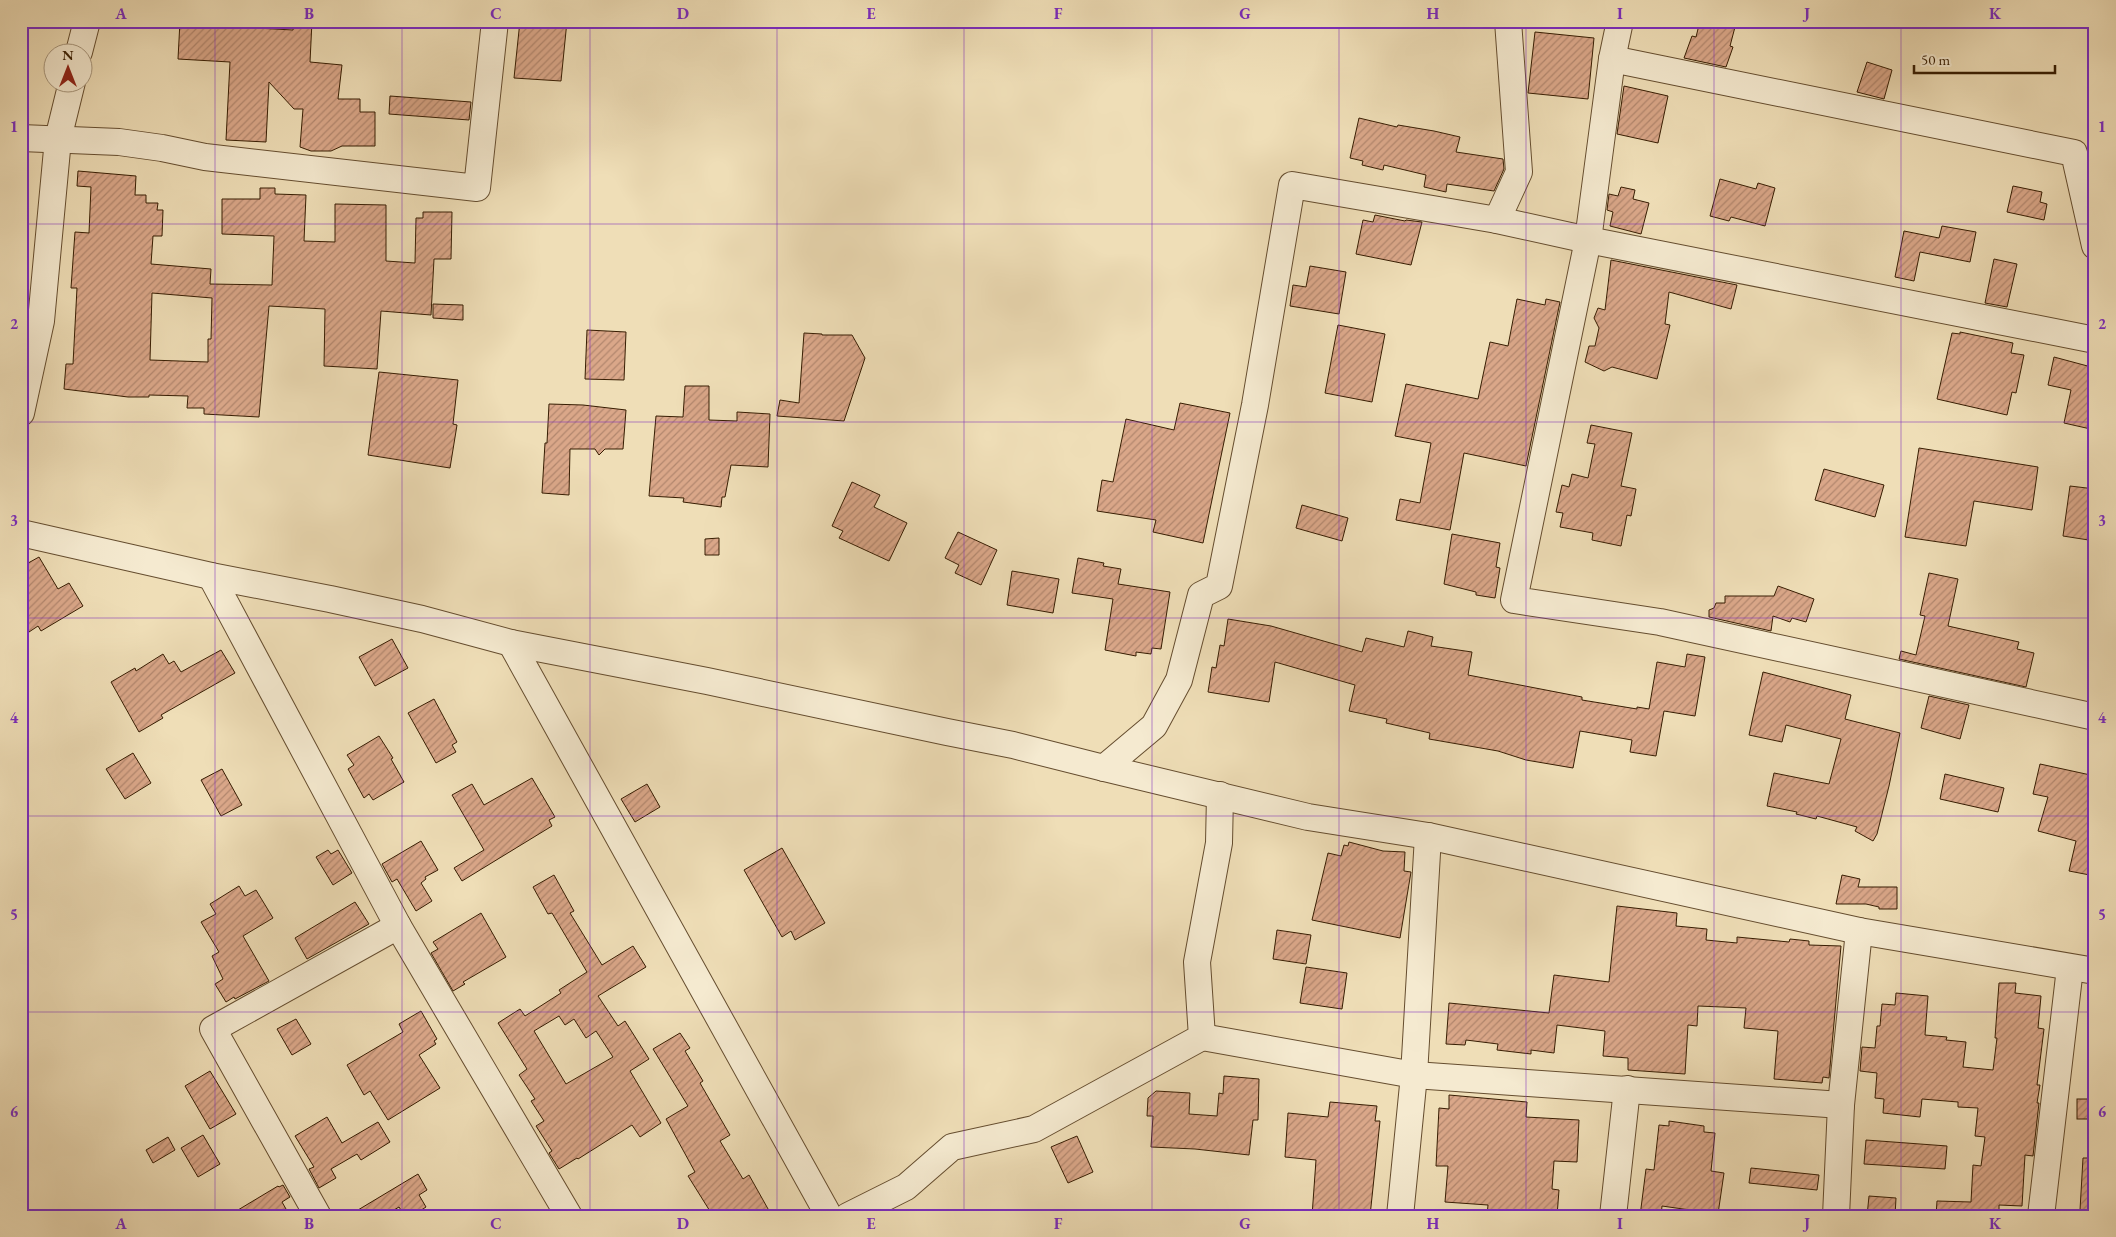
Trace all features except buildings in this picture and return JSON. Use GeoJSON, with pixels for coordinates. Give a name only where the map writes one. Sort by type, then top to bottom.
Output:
{"type":"FeatureCollection","features":[{"type":"Feature","properties":{"kind":"street"},"geometry":{"type":"LineString","coordinates":[[82,42],[87,21]]}},
{"type":"Feature","properties":{"kind":"street"},"geometry":{"type":"LineString","coordinates":[[21,138],[119,142],[205,157],[477,188],[495,21]]}},
{"type":"Feature","properties":{"kind":"street"},"geometry":{"type":"LineString","coordinates":[[1497,220],[1519,172],[1508,21]]}},
{"type":"Feature","properties":{"kind":"street"},"geometry":{"type":"LineString","coordinates":[[1620,21],[1612,59],[1588,240],[1514,600],[1660,622],[2095,717]]}},
{"type":"Feature","properties":{"kind":"street"},"geometry":{"type":"LineString","coordinates":[[1612,59],[2074,153],[2095,246]]}},
{"type":"Feature","properties":{"kind":"street"},"geometry":{"type":"LineString","coordinates":[[21,413],[41,321],[58,139],[70,92]]}},
{"type":"Feature","properties":{"kind":"street"},"geometry":{"type":"LineString","coordinates":[[1104,768],[1154,726],[1179,680],[1201,595],[1219,586],[1255,405],[1292,186],[1497,220],[1588,240],[2095,340]]}},
{"type":"Feature","properties":{"kind":"street"},"geometry":{"type":"LineString","coordinates":[[21,532],[211,576],[422,619],[511,643],[707,680],[1013,745],[1308,817],[1428,836],[1859,931],[2082,970],[2041,1216]]}},
{"type":"Feature","properties":{"kind":"street"},"geometry":{"type":"LineString","coordinates":[[211,576],[398,926],[568,1216]]}},
{"type":"Feature","properties":{"kind":"street"},"geometry":{"type":"LineString","coordinates":[[511,643],[829,1216]]}},
{"type":"Feature","properties":{"kind":"street"},"geometry":{"type":"LineString","coordinates":[[1202,1037],[1197,962],[1218,843],[1220,795]]}},
{"type":"Feature","properties":{"kind":"street"},"geometry":{"type":"LineString","coordinates":[[1400,1216],[1414,1075],[1428,836]]}},
{"type":"Feature","properties":{"kind":"street"},"geometry":{"type":"LineString","coordinates":[[318,1216],[213,1029],[398,926]]}},
{"type":"Feature","properties":{"kind":"street"},"geometry":{"type":"LineString","coordinates":[[1836,1216],[1841,1106],[1859,931]]}},
{"type":"Feature","properties":{"kind":"street"},"geometry":{"type":"LineString","coordinates":[[848,1216],[906,1187],[952,1147],[1034,1129],[1202,1037],[1414,1075],[1841,1106]]}},
{"type":"Feature","properties":{"kind":"street"},"geometry":{"type":"LineString","coordinates":[[1613,1216],[1627,1089]]}}]}
